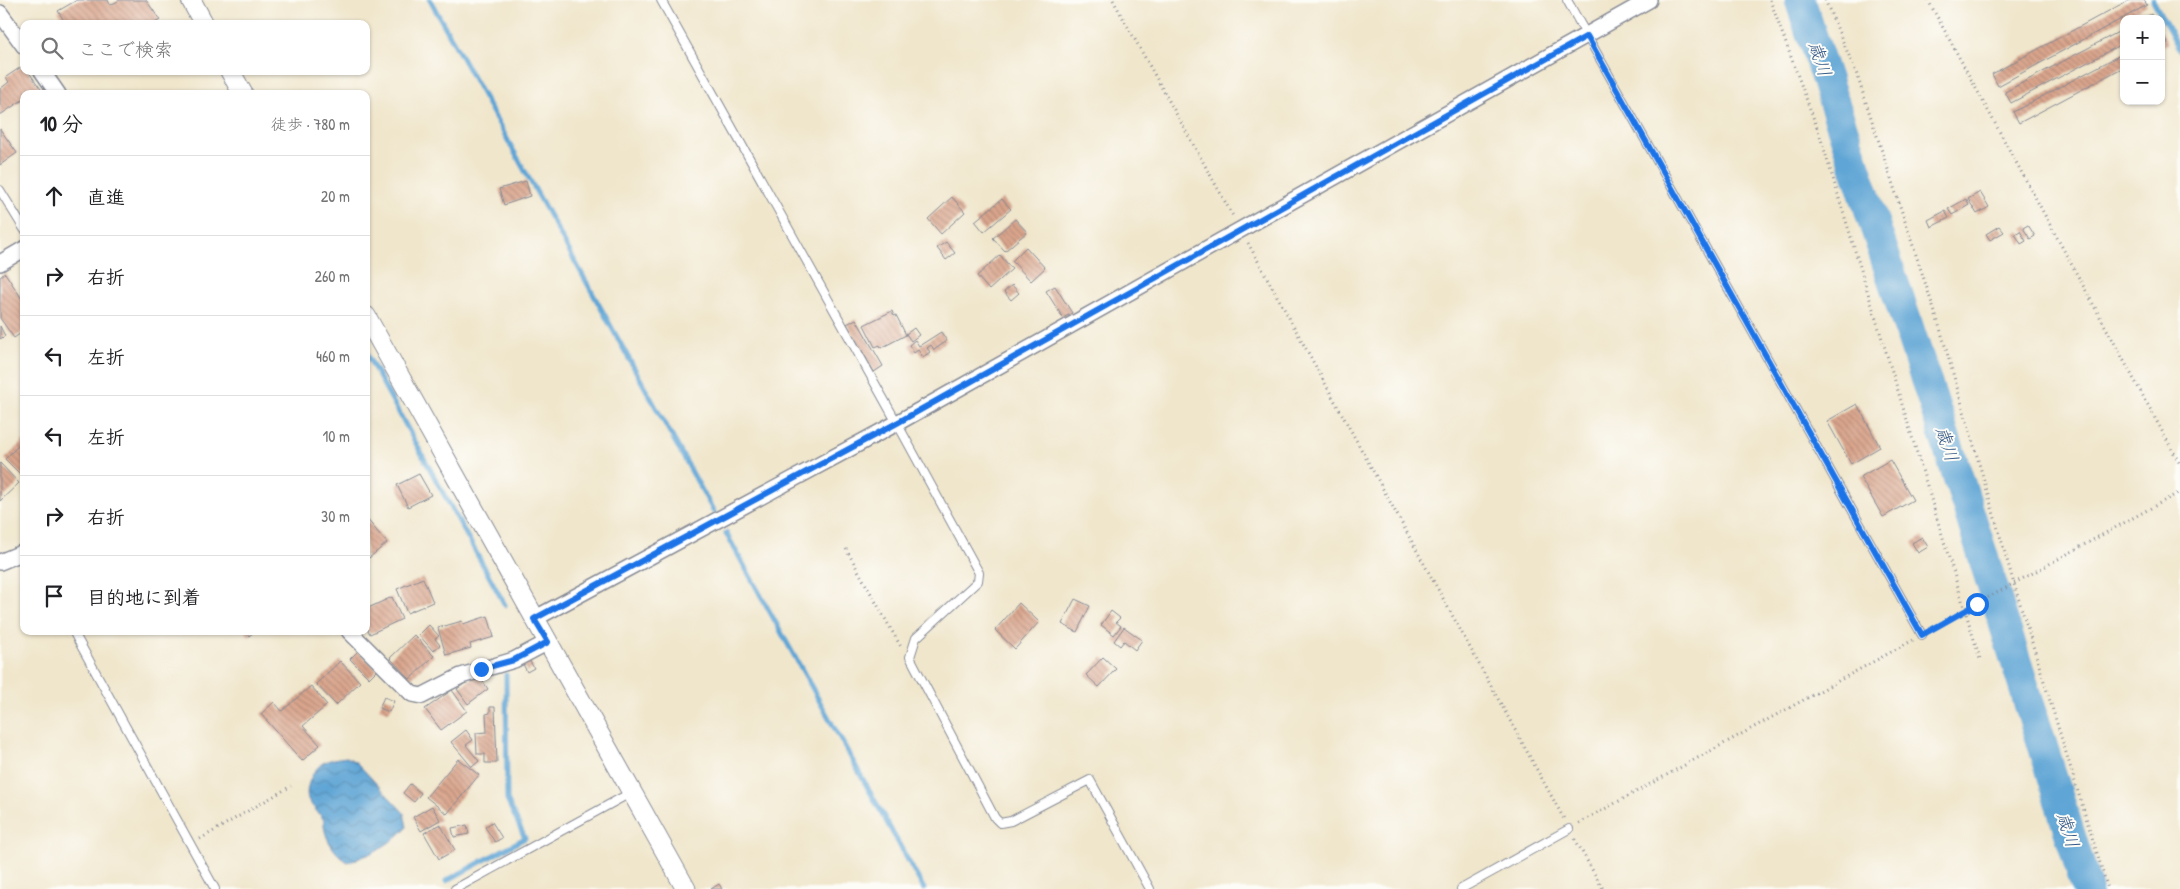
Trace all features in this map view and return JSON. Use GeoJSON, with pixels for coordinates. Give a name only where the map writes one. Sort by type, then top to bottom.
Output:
{"type":"FeatureCollection","features":[{"type":"Feature","properties":{"kind":"street"},"geometry":{"type":"LineString","coordinates":[[191,0],[202,20]]}},
{"type":"Feature","properties":{"kind":"street"},"geometry":{"type":"LineString","coordinates":[[534,619],[897,423],[1649,0]]}},
{"type":"Feature","properties":{"kind":"street"},"geometry":{"type":"LineString","coordinates":[[0,13],[20,40]]}},
{"type":"Feature","properties":{"kind":"street"},"geometry":{"type":"LineString","coordinates":[[45,75],[55,90]]}},
{"type":"Feature","properties":{"kind":"street"},"geometry":{"type":"LineString","coordinates":[[232,75],[241,90]]}},
{"type":"Feature","properties":{"kind":"street"},"geometry":{"type":"LineString","coordinates":[[0,263],[20,251]]}},
{"type":"Feature","properties":{"kind":"street"},"geometry":{"type":"LineString","coordinates":[[370,323],[686,889]]}},
{"type":"Feature","properties":{"kind":"street"},"geometry":{"type":"LineString","coordinates":[[0,562],[20,554]]}},
{"type":"Feature","properties":{"kind":"street"},"geometry":{"type":"LineString","coordinates":[[353,635],[412,694],[422,696],[468,674],[514,660],[548,642]]}},
{"type":"Feature","properties":{"kind":"lane"},"geometry":{"type":"LineString","coordinates":[[661,0],[979,573],[978,581],[916,638],[910,657],[995,818],[1000,823],[1011,822],[1090,780],[1150,889]]}},
{"type":"Feature","properties":{"kind":"lane"},"geometry":{"type":"LineString","coordinates":[[1568,0],[1922,635]]}},
{"type":"Feature","properties":{"kind":"lane"},"geometry":{"type":"LineString","coordinates":[[0,190],[20,222]]}},
{"type":"Feature","properties":{"kind":"lane"},"geometry":{"type":"LineString","coordinates":[[75,635],[215,889]]}},
{"type":"Feature","properties":{"kind":"lane"},"geometry":{"type":"LineString","coordinates":[[455,889],[632,792]]}},
{"type":"Feature","properties":{"kind":"lane"},"geometry":{"type":"LineString","coordinates":[[1461,889],[1569,828]]}},
{"type":"Feature","properties":{"kind":"path"},"geometry":{"type":"LineString","coordinates":[[1113,0],[1603,889]]}},
{"type":"Feature","properties":{"kind":"path"},"geometry":{"type":"LineString","coordinates":[[1770,0],[1820,136],[1980,659]]}},
{"type":"Feature","properties":{"kind":"path"},"geometry":{"type":"LineString","coordinates":[[1825,0],[1856,72],[1936,316],[2014,584],[2108,889]]}},
{"type":"Feature","properties":{"kind":"path"},"geometry":{"type":"LineString","coordinates":[[1928,0],[2180,464]]}},
{"type":"Feature","properties":{"kind":"path"},"geometry":{"type":"LineString","coordinates":[[1569,828],[2180,492]]}},
{"type":"Feature","properties":{"kind":"path"},"geometry":{"type":"LineString","coordinates":[[846,549],[900,646],[911,650]]}},
{"type":"Feature","properties":{"kind":"path"},"geometry":{"type":"LineString","coordinates":[[191,844],[291,786]]}},
{"type":"Feature","properties":{"kind":"water"},"geometry":{"type":"Polygon","coordinates":[[[347,757],[357,763],[404,813],[407,827],[380,848],[348,862],[330,844],[325,832],[324,820],[312,806],[307,796],[310,780],[319,766],[335,759],[347,757]]]}},
{"type":"Feature","properties":{"kind":"building"},"geometry":{"type":"Polygon","coordinates":[[[77,0],[108,0],[110,5],[120,0],[146,0],[160,20],[64,20],[58,11],[77,0]]]}},
{"type":"Feature","properties":{"kind":"building"},"geometry":{"type":"Polygon","coordinates":[[[2129,0],[2144,0],[2147,5],[2129,15],[2120,15],[2120,20],[1998,86],[1992,74],[2129,0]]]}},
{"type":"Feature","properties":{"kind":"building"},"geometry":{"type":"Polygon","coordinates":[[[2120,31],[2120,45],[2011,103],[2005,92],[2120,31]]]}},
{"type":"Feature","properties":{"kind":"building"},"geometry":{"type":"Polygon","coordinates":[[[2120,55],[2120,69],[2019,123],[2013,112],[2120,55]]]}},
{"type":"Feature","properties":{"kind":"building"},"geometry":{"type":"Polygon","coordinates":[[[20,68],[20,75],[31,75],[42,90],[20,90],[20,102],[0,115],[0,89],[9,82],[6,77],[20,68]]]}},
{"type":"Feature","properties":{"kind":"building"},"geometry":{"type":"Polygon","coordinates":[[[0,129],[17,153],[0,165],[0,129]]]}},
{"type":"Feature","properties":{"kind":"building"},"geometry":{"type":"Polygon","coordinates":[[[526,181],[530,196],[504,205],[499,189],[526,181]]]}},
{"type":"Feature","properties":{"kind":"building"},"geometry":{"type":"Polygon","coordinates":[[[1980,192],[1989,207],[1977,214],[1968,199],[1980,192]]]}},
{"type":"Feature","properties":{"kind":"building"},"geometry":{"type":"Polygon","coordinates":[[[952,197],[965,212],[941,234],[928,219],[952,197]]]}},
{"type":"Feature","properties":{"kind":"building"},"geometry":{"type":"Polygon","coordinates":[[[1002,199],[1011,209],[984,232],[975,221],[1002,199]]]}},
{"type":"Feature","properties":{"kind":"building"},"geometry":{"type":"Polygon","coordinates":[[[1966,199],[1969,205],[1952,215],[1948,209],[1966,199]]]}},
{"type":"Feature","properties":{"kind":"building"},"geometry":{"type":"Polygon","coordinates":[[[1945,211],[1949,218],[1931,227],[1928,220],[1945,211]]]}},
{"type":"Feature","properties":{"kind":"building"},"geometry":{"type":"Polygon","coordinates":[[[1015,219],[1027,232],[1005,251],[993,238],[1015,219]]]}},
{"type":"Feature","properties":{"kind":"building"},"geometry":{"type":"Polygon","coordinates":[[[2028,225],[2035,236],[2030,239],[2023,228],[2028,225]]]}},
{"type":"Feature","properties":{"kind":"building"},"geometry":{"type":"Polygon","coordinates":[[[1999,226],[2004,232],[1990,240],[1986,234],[1999,226]]]}},
{"type":"Feature","properties":{"kind":"building"},"geometry":{"type":"Polygon","coordinates":[[[2020,231],[2026,241],[2021,244],[2015,234],[2020,231]]]}},
{"type":"Feature","properties":{"kind":"building"},"geometry":{"type":"Polygon","coordinates":[[[946,242],[955,253],[946,260],[937,248],[946,242]]]}},
{"type":"Feature","properties":{"kind":"building"},"geometry":{"type":"Polygon","coordinates":[[[1026,247],[1045,268],[1031,281],[1012,261],[1026,247]]]}},
{"type":"Feature","properties":{"kind":"building"},"geometry":{"type":"Polygon","coordinates":[[[1000,255],[1012,269],[989,290],[977,276],[1000,255]]]}},
{"type":"Feature","properties":{"kind":"building"},"geometry":{"type":"Polygon","coordinates":[[[5,273],[20,296],[20,334],[14,338],[0,318],[0,277],[5,273]]]}},
{"type":"Feature","properties":{"kind":"building"},"geometry":{"type":"Polygon","coordinates":[[[1012,285],[1019,293],[1011,300],[1004,292],[1012,285]]]}},
{"type":"Feature","properties":{"kind":"building"},"geometry":{"type":"Polygon","coordinates":[[[1055,286],[1072,313],[1063,318],[1046,291],[1055,286]]]}},
{"type":"Feature","properties":{"kind":"building"},"geometry":{"type":"Polygon","coordinates":[[[892,311],[906,335],[881,348],[880,345],[875,347],[864,325],[892,311]]]}},
{"type":"Feature","properties":{"kind":"building"},"geometry":{"type":"Polygon","coordinates":[[[856,319],[883,366],[874,372],[847,324],[856,319]]]}},
{"type":"Feature","properties":{"kind":"building"},"geometry":{"type":"Polygon","coordinates":[[[0,326],[5,336],[0,339],[0,326]]]}},
{"type":"Feature","properties":{"kind":"building"},"geometry":{"type":"Polygon","coordinates":[[[914,328],[919,335],[911,341],[906,334],[914,328]]]}},
{"type":"Feature","properties":{"kind":"building"},"geometry":{"type":"Polygon","coordinates":[[[941,332],[947,341],[934,350],[931,345],[927,348],[930,352],[923,357],[918,350],[914,353],[909,345],[915,340],[919,346],[941,332]]]}},
{"type":"Feature","properties":{"kind":"building"},"geometry":{"type":"Polygon","coordinates":[[[1857,404],[1880,447],[1851,464],[1827,421],[1857,404]]]}},
{"type":"Feature","properties":{"kind":"building"},"geometry":{"type":"Polygon","coordinates":[[[20,444],[20,474],[5,459],[20,444]]]}},
{"type":"Feature","properties":{"kind":"building"},"geometry":{"type":"Polygon","coordinates":[[[1890,460],[1913,500],[1883,517],[1860,477],[1890,460]]]}},
{"type":"Feature","properties":{"kind":"building"},"geometry":{"type":"Polygon","coordinates":[[[0,463],[19,483],[0,501],[0,463]]]}},
{"type":"Feature","properties":{"kind":"building"},"geometry":{"type":"Polygon","coordinates":[[[419,474],[431,495],[408,507],[397,485],[419,474]]]}},
{"type":"Feature","properties":{"kind":"building"},"geometry":{"type":"Polygon","coordinates":[[[370,523],[387,543],[370,557],[370,523]]]}},
{"type":"Feature","properties":{"kind":"building"},"geometry":{"type":"Polygon","coordinates":[[[1922,537],[1928,547],[1918,553],[1912,543],[1922,537]]]}},
{"type":"Feature","properties":{"kind":"building"},"geometry":{"type":"Polygon","coordinates":[[[423,578],[433,602],[407,613],[397,589],[423,578]]]}},
{"type":"Feature","properties":{"kind":"building"},"geometry":{"type":"Polygon","coordinates":[[[392,597],[402,619],[370,634],[370,607],[392,597]]]}},
{"type":"Feature","properties":{"kind":"building"},"geometry":{"type":"Polygon","coordinates":[[[1075,599],[1090,606],[1077,632],[1062,624],[1075,599]]]}},
{"type":"Feature","properties":{"kind":"building"},"geometry":{"type":"Polygon","coordinates":[[[1019,603],[1039,622],[1015,649],[995,630],[1019,603]]]}},
{"type":"Feature","properties":{"kind":"building"},"geometry":{"type":"Polygon","coordinates":[[[1111,611],[1120,618],[1116,622],[1121,626],[1114,635],[1101,625],[1111,611]]]}},
{"type":"Feature","properties":{"kind":"building"},"geometry":{"type":"Polygon","coordinates":[[[488,616],[494,637],[470,644],[471,648],[446,655],[438,628],[462,621],[463,624],[488,616]]]}},
{"type":"Feature","properties":{"kind":"building"},"geometry":{"type":"Polygon","coordinates":[[[429,625],[439,636],[435,639],[440,645],[433,651],[419,635],[429,625]]]}},
{"type":"Feature","properties":{"kind":"building"},"geometry":{"type":"Polygon","coordinates":[[[1124,627],[1142,640],[1135,650],[1124,641],[1120,646],[1114,641],[1124,627]]]}},
{"type":"Feature","properties":{"kind":"building"},"geometry":{"type":"Polygon","coordinates":[[[414,635],[434,656],[410,679],[390,658],[414,635]]]}},
{"type":"Feature","properties":{"kind":"building"},"geometry":{"type":"Polygon","coordinates":[[[358,651],[377,670],[369,678],[350,659],[358,651]]]}},
{"type":"Feature","properties":{"kind":"building"},"geometry":{"type":"Polygon","coordinates":[[[1103,657],[1116,669],[1099,687],[1086,675],[1103,657]]]}},
{"type":"Feature","properties":{"kind":"building"},"geometry":{"type":"Polygon","coordinates":[[[529,660],[534,668],[527,672],[523,664],[529,660]]]}},
{"type":"Feature","properties":{"kind":"building"},"geometry":{"type":"Polygon","coordinates":[[[340,661],[360,682],[336,705],[316,684],[340,661]]]}},
{"type":"Feature","properties":{"kind":"building"},"geometry":{"type":"Polygon","coordinates":[[[478,674],[488,689],[468,704],[457,689],[478,674]]]}},
{"type":"Feature","properties":{"kind":"building"},"geometry":{"type":"Polygon","coordinates":[[[311,686],[327,705],[303,726],[320,745],[302,761],[261,714],[274,702],[282,711],[311,686]]]}},
{"type":"Feature","properties":{"kind":"building"},"geometry":{"type":"Polygon","coordinates":[[[452,690],[467,711],[441,730],[425,709],[452,690]]]}},
{"type":"Feature","properties":{"kind":"building"},"geometry":{"type":"Polygon","coordinates":[[[384,697],[394,701],[389,712],[379,708],[384,697]]]}},
{"type":"Feature","properties":{"kind":"building"},"geometry":{"type":"Polygon","coordinates":[[[490,707],[495,707],[497,763],[485,763],[485,754],[477,754],[476,733],[487,732],[486,714],[490,713],[490,707]]]}},
{"type":"Feature","properties":{"kind":"building"},"geometry":{"type":"Polygon","coordinates":[[[466,730],[473,740],[466,745],[479,761],[472,767],[451,742],[466,730]]]}},
{"type":"Feature","properties":{"kind":"building"},"geometry":{"type":"Polygon","coordinates":[[[458,759],[479,775],[447,814],[426,797],[458,759]]]}},
{"type":"Feature","properties":{"kind":"building"},"geometry":{"type":"Polygon","coordinates":[[[410,784],[421,793],[414,802],[403,793],[410,784]]]}},
{"type":"Feature","properties":{"kind":"building"},"geometry":{"type":"Polygon","coordinates":[[[432,806],[440,820],[421,831],[413,817],[432,806]]]}},
{"type":"Feature","properties":{"kind":"building"},"geometry":{"type":"Polygon","coordinates":[[[492,822],[502,838],[495,842],[485,827],[492,822]]]}},
{"type":"Feature","properties":{"kind":"building"},"geometry":{"type":"Polygon","coordinates":[[[440,824],[455,850],[439,859],[424,833],[440,824]]]}},
{"type":"Feature","properties":{"kind":"building"},"geometry":{"type":"Polygon","coordinates":[[[467,825],[469,834],[454,837],[452,828],[467,825]]]}},
{"type":"Feature","properties":{"kind":"building"},"geometry":{"type":"Polygon","coordinates":[[[719,884],[722,889],[711,889],[719,884]]]}},
{"type":"Feature","properties":{"kind":"waterway"},"geometry":{"type":"LineString","coordinates":[[430,0],[714,512]]}},
{"type":"Feature","properties":{"kind":"waterway","name":"歳川"},"geometry":{"type":"LineString","coordinates":[[1800,0],[1962,489],[2087,889]]}},
{"type":"Feature","properties":{"kind":"waterway"},"geometry":{"type":"LineString","coordinates":[[2153,0],[2180,50]]}},
{"type":"Feature","properties":{"kind":"waterway"},"geometry":{"type":"LineString","coordinates":[[370,360],[505,605]]}},
{"type":"Feature","properties":{"kind":"waterway"},"geometry":{"type":"LineString","coordinates":[[726,533],[924,889]]}},
{"type":"Feature","properties":{"kind":"waterway"},"geometry":{"type":"LineString","coordinates":[[446,881],[525,838],[507,800],[506,675]]}},
{"type":"Feature","properties":{"kind":"route"},"geometry":{"type":"LineString","coordinates":[[481,669],[514,660],[548,642],[534,619],[897,423],[1587,36],[1922,635],[1977,604]]}}]}
